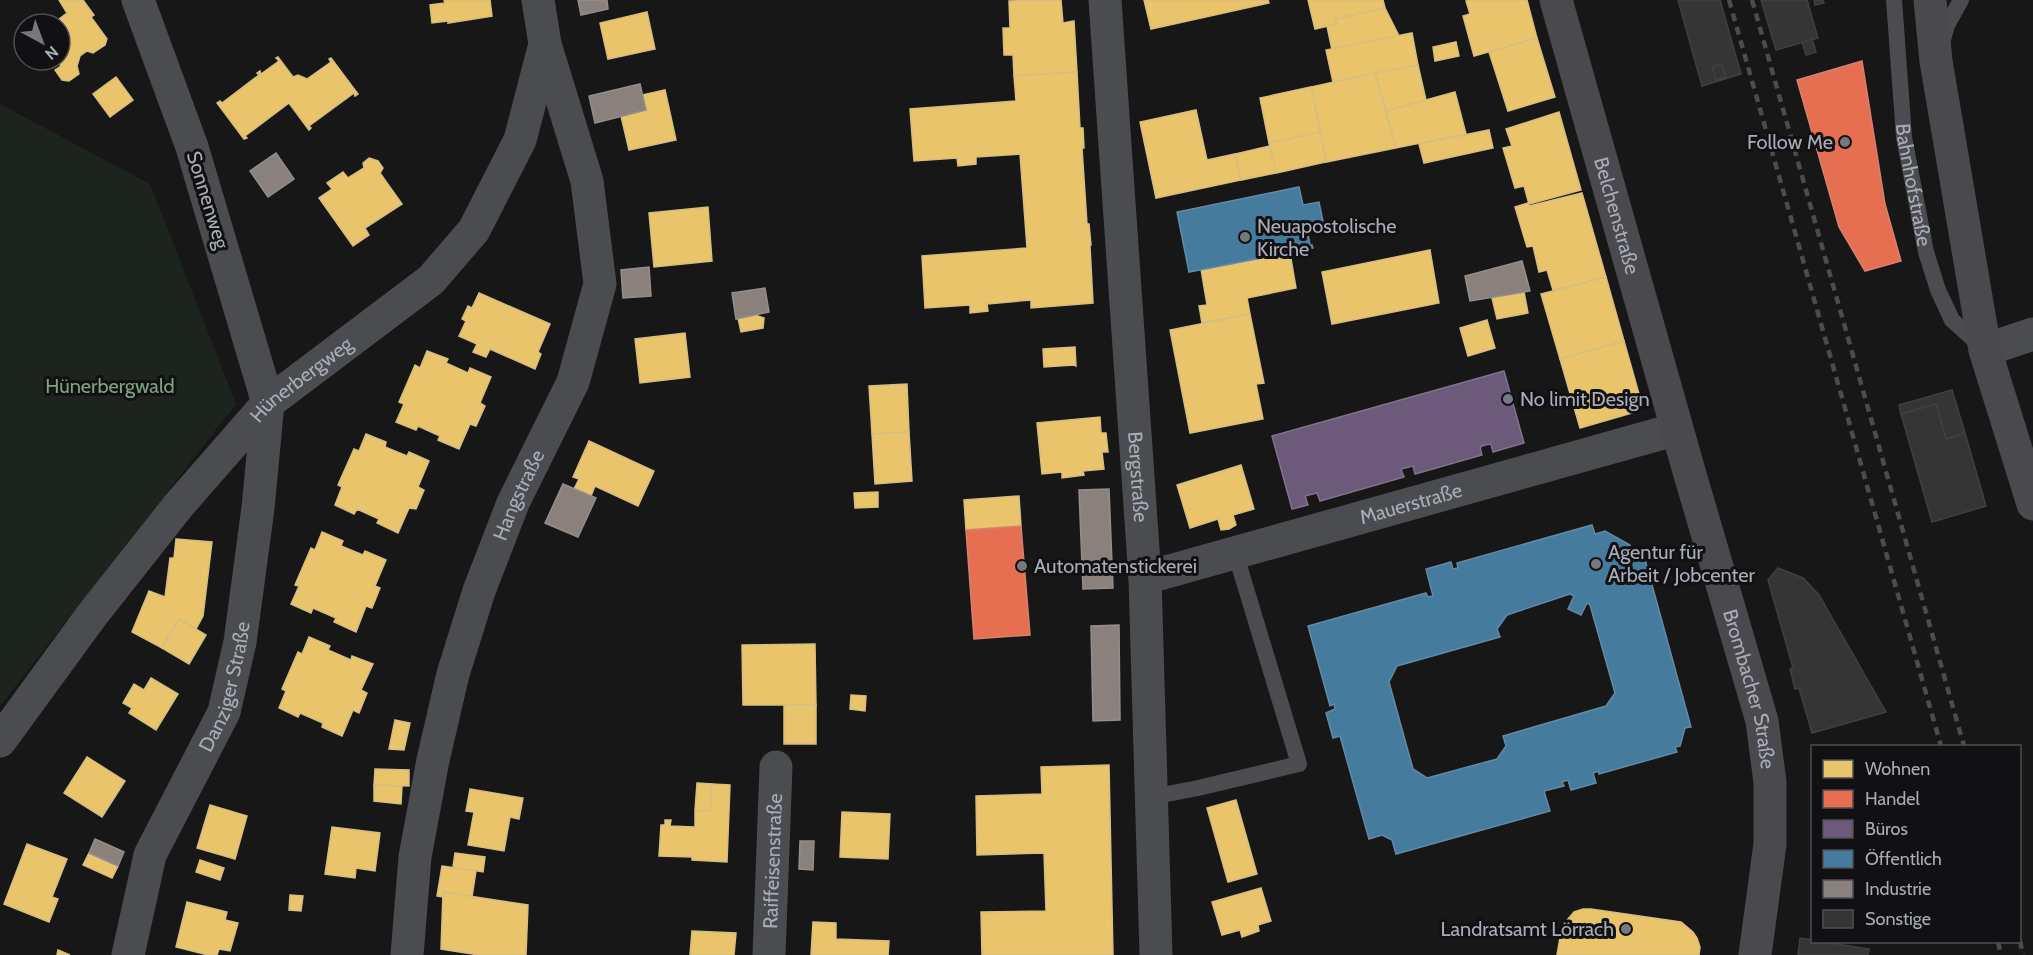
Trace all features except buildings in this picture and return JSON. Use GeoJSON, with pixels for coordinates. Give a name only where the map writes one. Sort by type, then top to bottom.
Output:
{"type":"FeatureCollection","features":[{"type":"Feature","properties":{"kind":"main road","name":"Belchenstraße"},"geometry":{"type":"LineString","coordinates":[[1556,0],[1677,429]]}},
{"type":"Feature","properties":{"kind":"main road"},"geometry":{"type":"LineString","coordinates":[[1929,0],[1936,61],[1985,350],[2033,504]]}},
{"type":"Feature","properties":{"kind":"main road","name":"Brombacher Straße"},"geometry":{"type":"LineString","coordinates":[[1677,429],[1762,721],[1770,782],[1770,844],[1755,955]]}},
{"type":"Feature","properties":{"kind":"street","name":"Sonnenweg"},"geometry":{"type":"LineString","coordinates":[[138,0],[192,147],[268,403]]}},
{"type":"Feature","properties":{"kind":"street","name":"Hünerbergweg"},"geometry":{"type":"LineString","coordinates":[[0,741],[93,615],[178,506],[268,403],[432,280],[474,230],[520,140],[545,44],[538,0]]}},
{"type":"Feature","properties":{"kind":"street","name":"Bergstraße"},"geometry":{"type":"LineString","coordinates":[[1105,0],[1145,578],[1156,955]]}},
{"type":"Feature","properties":{"kind":"street","name":"Hangstraße"},"geometry":{"type":"LineString","coordinates":[[407,955],[416,857],[433,760],[453,674],[479,591],[513,503],[573,382],[600,284],[587,181],[545,44]]}},
{"type":"Feature","properties":{"kind":"street"},"geometry":{"type":"LineString","coordinates":[[1985,350],[2033,334]]}},
{"type":"Feature","properties":{"kind":"street","name":"Danziger Straße"},"geometry":{"type":"LineString","coordinates":[[128,955],[150,855],[224,712],[240,642],[258,508],[268,403]]}},
{"type":"Feature","properties":{"kind":"street","name":"Mauerstraße"},"geometry":{"type":"LineString","coordinates":[[1145,578],[1677,429]]}},
{"type":"Feature","properties":{"kind":"street","name":"Raiffeisenstraße"},"geometry":{"type":"LineString","coordinates":[[769,955],[776,767]]}},
{"type":"Feature","properties":{"kind":"lane","name":"Bahnhofstraße"},"geometry":{"type":"LineString","coordinates":[[1894,0],[1904,137],[1926,252],[1938,290],[1952,320],[1985,350]]}},
{"type":"Feature","properties":{"kind":"lane"},"geometry":{"type":"LineString","coordinates":[[1936,61],[1947,25],[1961,0]]}},
{"type":"Feature","properties":{"kind":"lane"},"geometry":{"type":"LineString","coordinates":[[1152,797],[1299,764],[1235,552]]}},
{"type":"Feature","properties":{"kind":"green space","name":"Hünerbergwald"},"geometry":{"type":"Polygon","coordinates":[[[0,104],[150,184],[236,404],[0,706],[0,104]]]}},
{"type":"Feature","properties":{"kind":"railway"},"geometry":{"type":"LineString","coordinates":[[1729,0],[1941,745]]}},
{"type":"Feature","properties":{"kind":"railway"},"geometry":{"type":"LineString","coordinates":[[1752,0],[1964,745]]}},
{"type":"Feature","properties":{"kind":"railway"},"geometry":{"type":"LineString","coordinates":[[1998,943],[2001,955]]}},
{"type":"Feature","properties":{"kind":"railway"},"geometry":{"type":"LineString","coordinates":[[2020,943],[2023,955]]}},
{"type":"Feature","properties":{"kind":"place","name":"Follow Me"},"geometry":{"type":"Point","coordinates":[1845,142]}},
{"type":"Feature","properties":{"kind":"place","name":"Neuapostolische Kirche"},"geometry":{"type":"Point","coordinates":[1245,237]}},
{"type":"Feature","properties":{"kind":"place","name":"No limit Design"},"geometry":{"type":"Point","coordinates":[1508,399]}},
{"type":"Feature","properties":{"kind":"place","name":"Agentur für Arbeit / Jobcenter"},"geometry":{"type":"Point","coordinates":[1596,564]}},
{"type":"Feature","properties":{"kind":"place","name":"Automatenstickerei"},"geometry":{"type":"Point","coordinates":[1022,566]}},
{"type":"Feature","properties":{"kind":"place","name":"Landratsamt Lörrach"},"geometry":{"type":"Point","coordinates":[1626,929]}}]}
